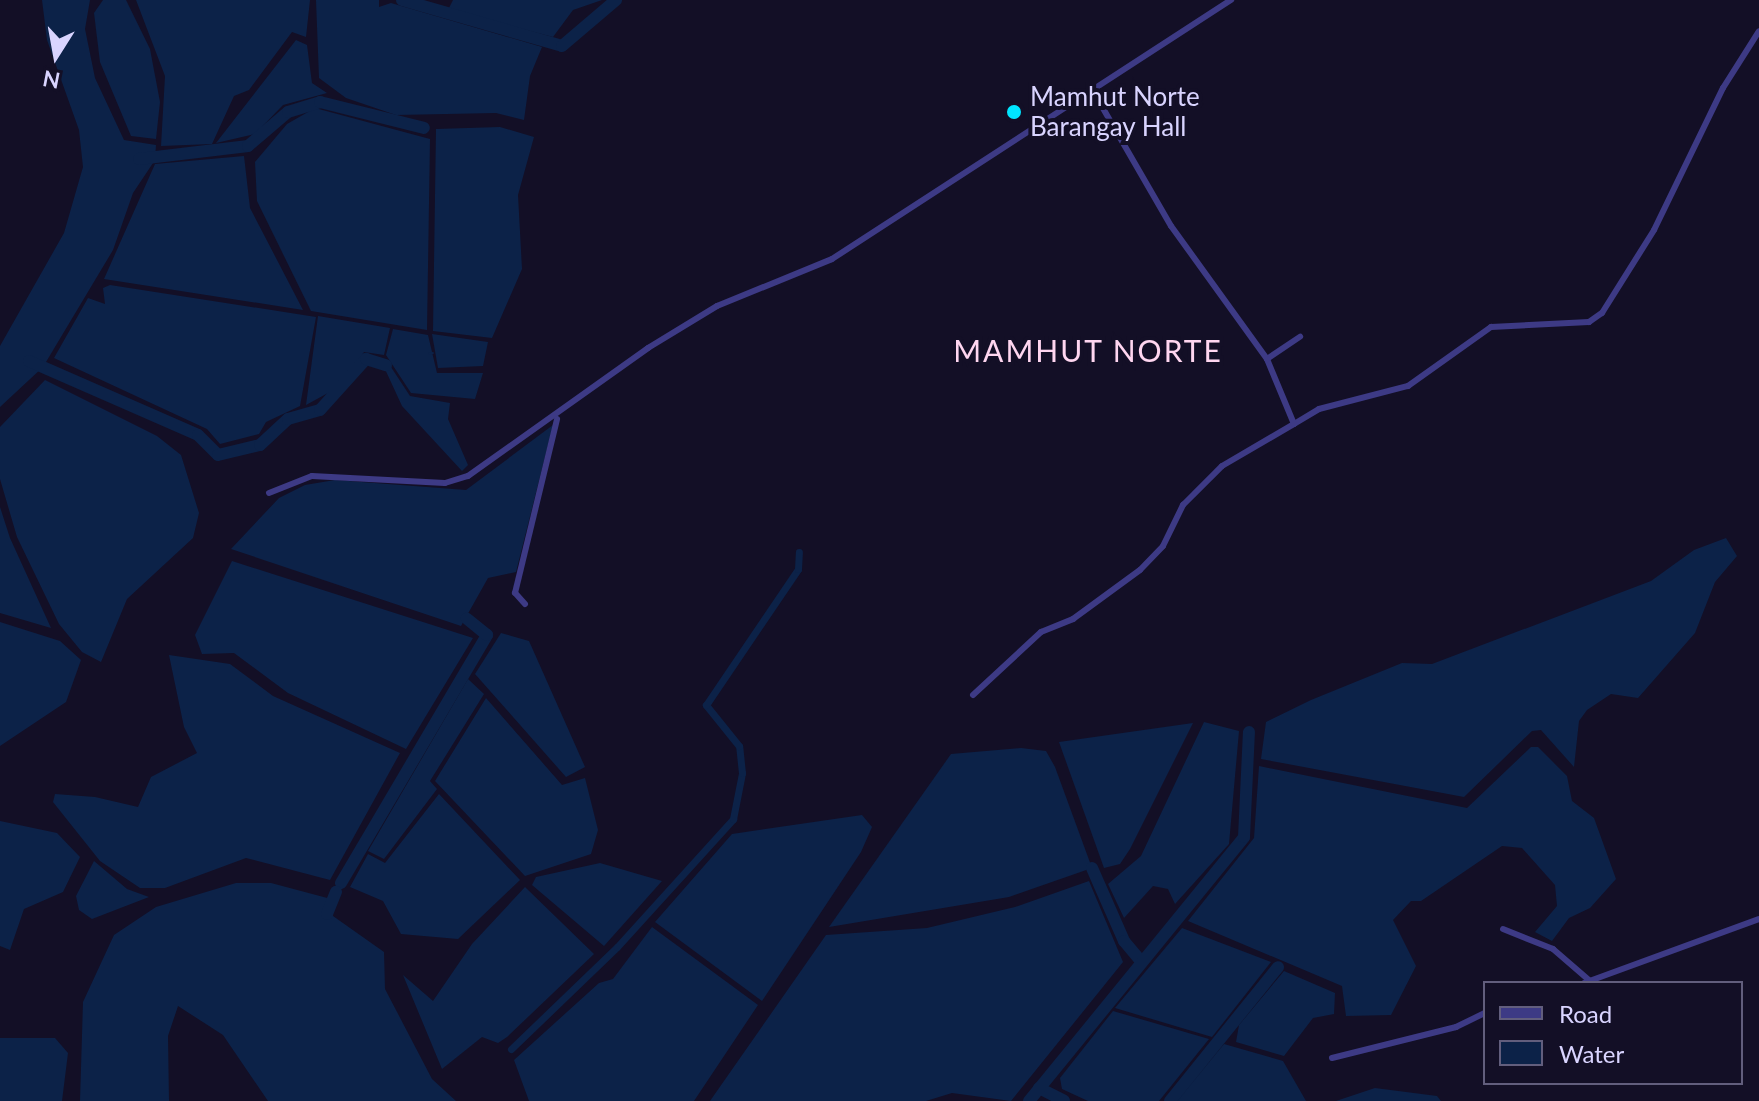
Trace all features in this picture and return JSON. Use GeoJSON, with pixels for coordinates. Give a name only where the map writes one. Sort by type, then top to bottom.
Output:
{"type":"FeatureCollection","features":[{"type":"Feature","properties":{"kind":"street"},"geometry":{"type":"LineString","coordinates":[[269,493],[312,476],[445,483],[488,466],[557,419],[660,341],[717,306],[832,259],[1231,0]]}},
{"type":"Feature","properties":{"kind":"street"},"geometry":{"type":"LineString","coordinates":[[973,695],[1041,632],[1073,619],[1140,570],[1163,546],[1183,505],[1222,466],[1319,409],[1408,386],[1491,327],[1589,322],[1602,313],[1641,254],[1723,88],[1756,42],[1759,31]]}},
{"type":"Feature","properties":{"kind":"street"},"geometry":{"type":"LineString","coordinates":[[1093,91],[1171,226],[1267,359],[1294,424]]}},
{"type":"Feature","properties":{"kind":"street"},"geometry":{"type":"LineString","coordinates":[[1267,359],[1300,337]]}},
{"type":"Feature","properties":{"kind":"street"},"geometry":{"type":"LineString","coordinates":[[525,604],[515,593],[557,419]]}},
{"type":"Feature","properties":{"kind":"street"},"geometry":{"type":"LineString","coordinates":[[1590,981],[1759,919]]}},
{"type":"Feature","properties":{"kind":"street"},"geometry":{"type":"LineString","coordinates":[[1503,929],[1553,949],[1586,981]]}},
{"type":"Feature","properties":{"kind":"street"},"geometry":{"type":"LineString","coordinates":[[1332,1058],[1456,1027],[1483,1014]]}},
{"type":"Feature","properties":{"kind":"water"},"geometry":{"type":"Polygon","coordinates":[[[42,0],[90,0],[85,29],[95,78],[124,140],[156,145],[155,160],[133,193],[113,250],[43,367],[0,407],[0,346],[64,233],[83,167],[79,130],[47,40],[42,0]]]}},
{"type":"Feature","properties":{"kind":"water"},"geometry":{"type":"Polygon","coordinates":[[[103,0],[126,0],[150,49],[160,102],[156,139],[131,136],[100,62],[94,13],[103,0]]]}},
{"type":"Feature","properties":{"kind":"water"},"geometry":{"type":"Polygon","coordinates":[[[136,0],[310,0],[306,37],[292,32],[249,90],[234,96],[212,144],[161,146],[165,76],[136,0]]]}},
{"type":"Feature","properties":{"kind":"water"},"geometry":{"type":"Polygon","coordinates":[[[316,0],[379,0],[379,7],[391,3],[542,47],[530,76],[524,120],[496,113],[396,115],[346,98],[319,78],[316,0]]]}},
{"type":"Feature","properties":{"kind":"water"},"geometry":{"type":"Polygon","coordinates":[[[453,0],[602,0],[573,10],[553,37],[449,8],[453,0]]]}},
{"type":"Feature","properties":{"kind":"water"},"geometry":{"type":"Polygon","coordinates":[[[296,40],[307,45],[312,83],[327,93],[283,105],[255,134],[216,143],[296,40]]]}},
{"type":"Feature","properties":{"kind":"water"},"geometry":{"type":"Polygon","coordinates":[[[315,108],[430,139],[427,330],[311,311],[257,201],[255,162],[287,124],[315,108]]]}},
{"type":"Feature","properties":{"kind":"water"},"geometry":{"type":"Polygon","coordinates":[[[500,127],[534,137],[518,195],[522,269],[492,338],[433,331],[436,129],[500,127]]]}},
{"type":"Feature","properties":{"kind":"water"},"geometry":{"type":"Polygon","coordinates":[[[244,156],[250,208],[303,310],[104,279],[155,164],[244,156]]]}},
{"type":"Feature","properties":{"kind":"water"},"geometry":{"type":"Polygon","coordinates":[[[110,285],[316,317],[300,406],[266,422],[259,434],[220,444],[207,429],[54,358],[88,298],[105,304],[103,288],[110,285]]]}},
{"type":"Feature","properties":{"kind":"water"},"geometry":{"type":"Polygon","coordinates":[[[318,316],[390,328],[384,355],[364,352],[339,387],[306,405],[318,316]]]}},
{"type":"Feature","properties":{"kind":"water"},"geometry":{"type":"Polygon","coordinates":[[[393,329],[428,335],[437,373],[483,373],[475,399],[411,393],[386,355],[393,329]]]}},
{"type":"Feature","properties":{"kind":"water"},"geometry":{"type":"Polygon","coordinates":[[[432,334],[488,342],[483,366],[438,368],[432,334]]]}},
{"type":"Feature","properties":{"kind":"water"},"geometry":{"type":"Polygon","coordinates":[[[389,364],[410,396],[450,403],[448,419],[468,465],[462,471],[402,406],[384,367],[389,364]]]}},
{"type":"Feature","properties":{"kind":"water"},"geometry":{"type":"Polygon","coordinates":[[[45,380],[157,436],[181,455],[199,513],[193,538],[127,599],[101,662],[82,652],[59,624],[17,537],[0,479],[0,427],[45,380]]]}},
{"type":"Feature","properties":{"kind":"water"},"geometry":{"type":"Polygon","coordinates":[[[553,425],[516,572],[488,578],[461,626],[231,549],[279,498],[305,485],[335,480],[466,490],[553,425]]]}},
{"type":"Feature","properties":{"kind":"water"},"geometry":{"type":"Polygon","coordinates":[[[0,507],[10,538],[51,628],[0,613],[0,507]]]}},
{"type":"Feature","properties":{"kind":"water"},"geometry":{"type":"Polygon","coordinates":[[[1726,538],[1737,556],[1715,582],[1695,633],[1638,698],[1611,694],[1587,710],[1579,721],[1574,767],[1541,730],[1532,731],[1464,797],[1261,759],[1266,722],[1311,700],[1402,663],[1432,664],[1651,581],[1694,550],[1726,538]]]}},
{"type":"Feature","properties":{"kind":"water"},"geometry":{"type":"Polygon","coordinates":[[[232,561],[473,638],[406,749],[288,693],[234,653],[202,654],[195,635],[232,561]]]}},
{"type":"Feature","properties":{"kind":"water"},"geometry":{"type":"Polygon","coordinates":[[[0,622],[60,641],[81,660],[66,702],[0,746],[0,622]]]}},
{"type":"Feature","properties":{"kind":"water"},"geometry":{"type":"Polygon","coordinates":[[[501,633],[529,641],[585,767],[566,777],[475,674],[501,633]]]}},
{"type":"Feature","properties":{"kind":"water"},"geometry":{"type":"Polygon","coordinates":[[[169,655],[230,664],[273,696],[400,753],[330,880],[246,858],[165,888],[140,888],[100,861],[53,802],[55,794],[95,797],[138,807],[151,777],[197,753],[184,727],[169,655]]]}},
{"type":"Feature","properties":{"kind":"water"},"geometry":{"type":"Polygon","coordinates":[[[468,679],[484,694],[430,781],[437,789],[384,859],[368,851],[468,679]]]}},
{"type":"Feature","properties":{"kind":"water"},"geometry":{"type":"Polygon","coordinates":[[[486,698],[562,785],[585,778],[598,830],[591,854],[525,876],[435,781],[486,698]]]}},
{"type":"Feature","properties":{"kind":"water"},"geometry":{"type":"Polygon","coordinates":[[[1204,722],[1239,731],[1229,844],[1175,904],[1168,889],[1153,886],[1124,918],[1108,884],[1141,856],[1204,722]]]}},
{"type":"Feature","properties":{"kind":"water"},"geometry":{"type":"Polygon","coordinates":[[[1193,723],[1130,849],[1120,864],[1104,868],[1059,742],[1193,723]]]}},
{"type":"Feature","properties":{"kind":"water"},"geometry":{"type":"Polygon","coordinates":[[[1531,747],[1538,747],[1567,776],[1572,801],[1594,818],[1616,879],[1590,908],[1569,918],[1552,941],[1535,932],[1557,906],[1555,885],[1522,848],[1502,846],[1421,901],[1411,901],[1393,920],[1416,966],[1391,1015],[1346,1016],[1342,986],[1188,921],[1254,838],[1259,766],[1467,808],[1531,747]]]}},
{"type":"Feature","properties":{"kind":"water"},"geometry":{"type":"Polygon","coordinates":[[[1021,748],[1046,751],[1055,767],[1092,868],[1009,897],[829,927],[951,754],[1021,748]]]}},
{"type":"Feature","properties":{"kind":"water"},"geometry":{"type":"Polygon","coordinates":[[[439,794],[520,880],[458,939],[401,934],[383,901],[350,887],[368,854],[385,863],[439,794]]]}},
{"type":"Feature","properties":{"kind":"water"},"geometry":{"type":"Polygon","coordinates":[[[862,815],[872,827],[861,852],[762,1001],[655,922],[732,834],[862,815]]]}},
{"type":"Feature","properties":{"kind":"water"},"geometry":{"type":"Polygon","coordinates":[[[0,821],[57,833],[80,857],[63,892],[24,909],[10,950],[0,946],[0,821]]]}},
{"type":"Feature","properties":{"kind":"water"},"geometry":{"type":"Polygon","coordinates":[[[94,861],[127,889],[149,897],[92,919],[79,910],[76,896],[94,861]]]}},
{"type":"Feature","properties":{"kind":"water"},"geometry":{"type":"Polygon","coordinates":[[[600,863],[662,881],[604,946],[532,885],[536,877],[600,863]]]}},
{"type":"Feature","properties":{"kind":"water"},"geometry":{"type":"Polygon","coordinates":[[[1089,881],[1123,962],[1011,1101],[952,1093],[926,1101],[710,1101],[826,935],[927,928],[1015,907],[1089,881]]]}},
{"type":"Feature","properties":{"kind":"water"},"geometry":{"type":"Polygon","coordinates":[[[236,883],[271,883],[331,899],[333,916],[384,952],[385,989],[432,1079],[456,1101],[268,1101],[223,1035],[178,1006],[168,1036],[169,1101],[80,1101],[83,1002],[114,935],[156,907],[236,883]]]}},
{"type":"Feature","properties":{"kind":"water"},"geometry":{"type":"Polygon","coordinates":[[[525,887],[594,954],[507,1037],[498,1043],[482,1037],[442,1069],[403,975],[433,1001],[472,944],[525,887]]]}},
{"type":"Feature","properties":{"kind":"water"},"geometry":{"type":"Polygon","coordinates":[[[652,927],[758,1005],[694,1101],[529,1101],[514,1060],[599,983],[613,979],[652,927]]]}},
{"type":"Feature","properties":{"kind":"water"},"geometry":{"type":"Polygon","coordinates":[[[1182,928],[1271,962],[1212,1037],[1115,1008],[1182,928]]]}},
{"type":"Feature","properties":{"kind":"water"},"geometry":{"type":"Polygon","coordinates":[[[1284,971],[1335,993],[1334,1014],[1313,1018],[1284,1056],[1236,1042],[1239,1025],[1284,971]]]}},
{"type":"Feature","properties":{"kind":"water"},"geometry":{"type":"Polygon","coordinates":[[[1113,1011],[1209,1039],[1159,1101],[1088,1101],[1062,1089],[1060,1078],[1113,1011]]]}},
{"type":"Feature","properties":{"kind":"water"},"geometry":{"type":"Polygon","coordinates":[[[0,1038],[55,1038],[68,1053],[62,1101],[0,1101],[0,1038]]]}},
{"type":"Feature","properties":{"kind":"water"},"geometry":{"type":"Polygon","coordinates":[[[1224,1044],[1283,1061],[1306,1101],[1177,1101],[1224,1044]]]}},
{"type":"Feature","properties":{"kind":"water"},"geometry":{"type":"Polygon","coordinates":[[[1375,1088],[1437,1096],[1441,1101],[1336,1101],[1375,1088]]]}},
{"type":"Feature","properties":{"kind":"waterway"},"geometry":{"type":"LineString","coordinates":[[402,0],[562,46],[616,0]]}},
{"type":"Feature","properties":{"kind":"waterway"},"geometry":{"type":"LineString","coordinates":[[139,159],[248,146],[288,112],[320,102],[424,128]]}},
{"type":"Feature","properties":{"kind":"waterway"},"geometry":{"type":"LineString","coordinates":[[429,354],[433,353]]}},
{"type":"Feature","properties":{"kind":"waterway"},"geometry":{"type":"LineString","coordinates":[[29,361],[198,435],[218,455],[260,445],[288,419],[320,410],[366,359],[386,365]]}},
{"type":"Feature","properties":{"kind":"waterway"},"geometry":{"type":"LineString","coordinates":[[511,1049],[617,947],[733,819],[742,773],[739,746],[706,705],[798,569],[799,552]]}},
{"type":"Feature","properties":{"kind":"waterway"},"geometry":{"type":"LineString","coordinates":[[341,883],[487,635],[467,619]]}},
{"type":"Feature","properties":{"kind":"waterway"},"geometry":{"type":"LineString","coordinates":[[1029,1101],[1244,837],[1249,732]]}},
{"type":"Feature","properties":{"kind":"waterway"},"geometry":{"type":"LineString","coordinates":[[1092,868],[1124,941],[1140,960]]}},
{"type":"Feature","properties":{"kind":"waterway"},"geometry":{"type":"LineString","coordinates":[[327,914],[336,892]]}},
{"type":"Feature","properties":{"kind":"waterway"},"geometry":{"type":"LineString","coordinates":[[1170,1101],[1278,967]]}},
{"type":"Feature","properties":{"kind":"waterway"},"geometry":{"type":"LineString","coordinates":[[1039,1088],[1064,1101]]}},
{"type":"Feature","properties":{"kind":"place","name":"Mamhut Norte Barangay Hall"},"geometry":{"type":"Point","coordinates":[1014,112]}},
{"type":"Feature","properties":{"kind":"district","name":"MAMHUT NORTE"},"geometry":{"type":"Point","coordinates":[1088,350]}}]}
